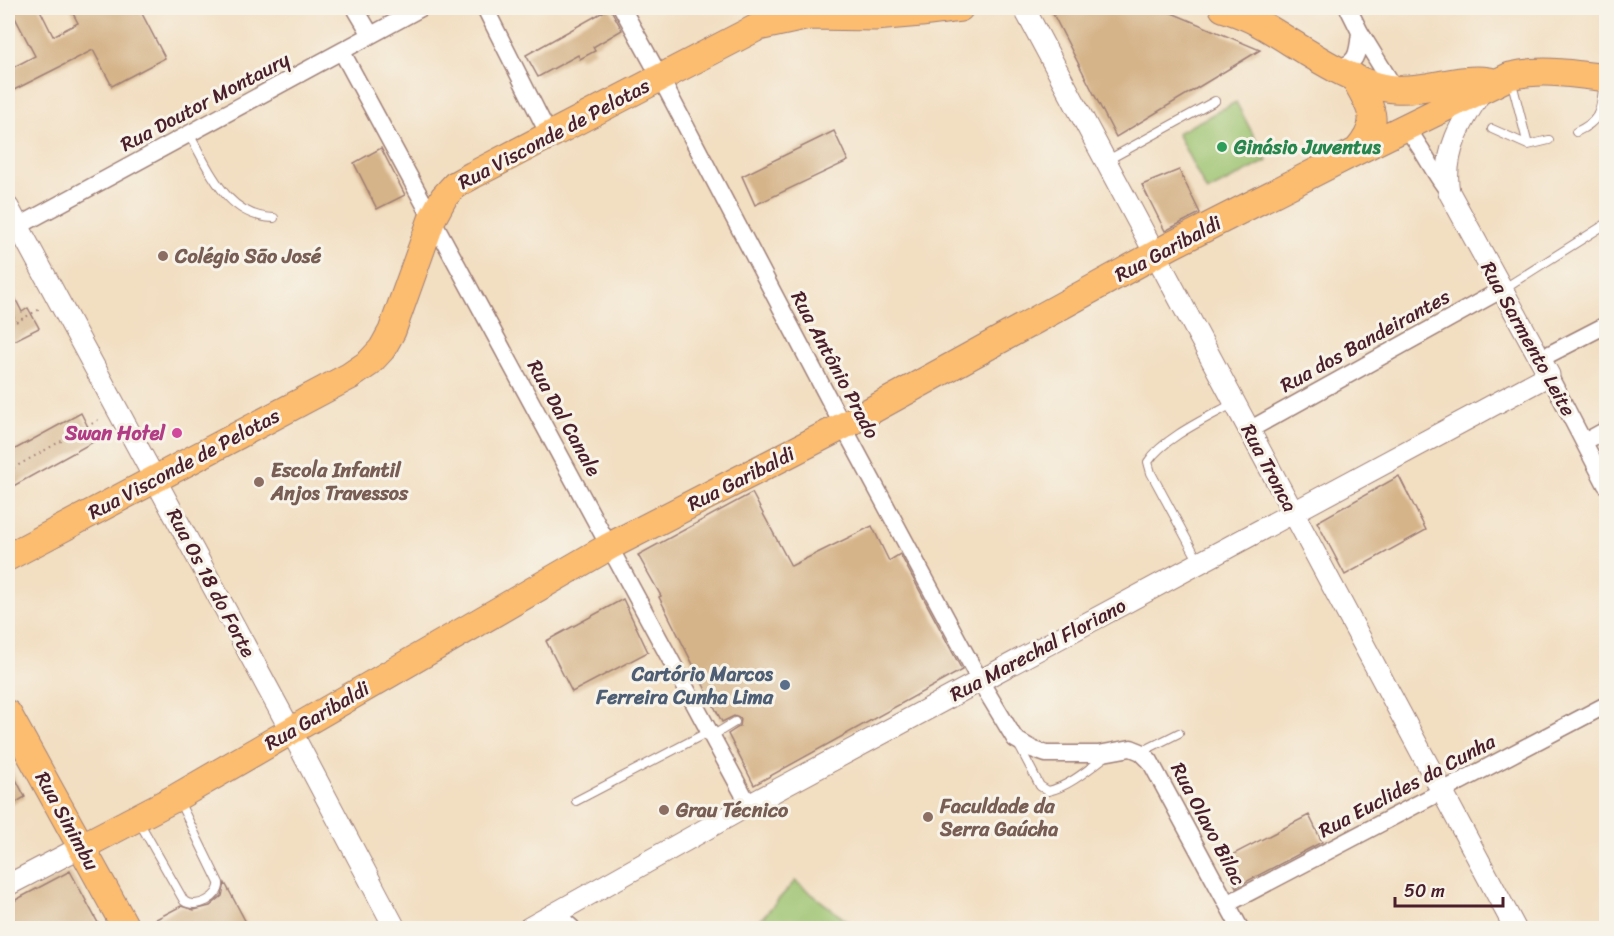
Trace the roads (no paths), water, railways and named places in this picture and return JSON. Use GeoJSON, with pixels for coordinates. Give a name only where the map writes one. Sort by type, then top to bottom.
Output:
{"type":"FeatureCollection","features":[{"type":"Feature","properties":{"kind":"main road","name":"Rua Visconde de Pelotas"},"geometry":{"type":"LineString","coordinates":[[8,557],[351,376],[369,363],[382,349],[392,331],[432,219],[444,197],[455,185],[660,76],[758,27],[809,16],[873,12],[921,13],[960,8]]}},
{"type":"Feature","properties":{"kind":"main road"},"geometry":{"type":"LineString","coordinates":[[1223,8],[1255,21],[1345,73],[1395,89],[1467,80],[1496,82],[1527,72],[1548,71],[1605,78]]}},
{"type":"Feature","properties":{"kind":"main road"},"geometry":{"type":"LineString","coordinates":[[1345,73],[1368,103],[1373,122],[1368,138],[1357,151]]}},
{"type":"Feature","properties":{"kind":"main road","name":"Rua Garibaldi"},"geometry":{"type":"LineString","coordinates":[[81,847],[177,797],[610,546],[843,426],[1155,255],[1496,82]]}},
{"type":"Feature","properties":{"kind":"main road","name":"Rua Sinimbu"},"geometry":{"type":"LineString","coordinates":[[8,714],[126,928]]}},
{"type":"Feature","properties":{"kind":"street"},"geometry":{"type":"LineString","coordinates":[[355,8],[371,35]]}},
{"type":"Feature","properties":{"kind":"street","name":"Rua Doutor Montaury"},"geometry":{"type":"LineString","coordinates":[[13,229],[421,8]]}},
{"type":"Feature","properties":{"kind":"street"},"geometry":{"type":"LineString","coordinates":[[485,8],[549,135]]}},
{"type":"Feature","properties":{"kind":"street","name":"Rua Antônio Prado"},"geometry":{"type":"LineString","coordinates":[[622,8],[980,681],[1016,739],[1046,754],[1069,755],[1136,750]]}},
{"type":"Feature","properties":{"kind":"street","name":"Rua Tronca"},"geometry":{"type":"LineString","coordinates":[[1024,8],[1515,928]]}},
{"type":"Feature","properties":{"kind":"street"},"geometry":{"type":"LineString","coordinates":[[1348,8],[1395,89]]}},
{"type":"Feature","properties":{"kind":"street"},"geometry":{"type":"LineString","coordinates":[[1345,73],[1345,67],[1358,53],[1360,32]]}},
{"type":"Feature","properties":{"kind":"street","name":"Rua Dal Canale"},"geometry":{"type":"LineString","coordinates":[[342,52],[750,805]]}},
{"type":"Feature","properties":{"kind":"street","name":"Rua Sarmento Leite"},"geometry":{"type":"LineString","coordinates":[[1449,192],[1446,178],[1452,144],[1459,128],[1496,82]]}},
{"type":"Feature","properties":{"kind":"street","name":"Rua Sarmento Leite"},"geometry":{"type":"LineString","coordinates":[[1405,127],[1416,141],[1437,178],[1449,192],[1606,485]]}},
{"type":"Feature","properties":{"kind":"street","name":"Rua Os 18 do Forte"},"geometry":{"type":"LineString","coordinates":[[8,207],[13,229],[58,300],[395,928]]}},
{"type":"Feature","properties":{"kind":"street","name":"Rua dos Bandeirantes"},"geometry":{"type":"LineString","coordinates":[[1249,430],[1501,290]]}},
{"type":"Feature","properties":{"kind":"street"},"geometry":{"type":"LineString","coordinates":[[1544,367],[1606,325]]}},
{"type":"Feature","properties":{"kind":"street","name":"Rua Marechal Floriano"},"geometry":{"type":"LineString","coordinates":[[529,928],[750,805],[1293,512],[1544,367]]}},
{"type":"Feature","properties":{"kind":"street"},"geometry":{"type":"LineString","coordinates":[[1584,442],[1606,430]]}},
{"type":"Feature","properties":{"kind":"street","name":"Rua Euclides da Cunha"},"geometry":{"type":"LineString","coordinates":[[1227,904],[1606,705]]}},
{"type":"Feature","properties":{"kind":"street","name":"Rua Olavo Bilac"},"geometry":{"type":"LineString","coordinates":[[1136,750],[1150,761],[1240,928]]}},
{"type":"Feature","properties":{"kind":"street","name":"Rua Garibaldi"},"geometry":{"type":"LineString","coordinates":[[8,885],[81,847]]}},
{"type":"Feature","properties":{"kind":"street"},"geometry":{"type":"LineString","coordinates":[[556,914],[572,928]]}},
{"type":"Feature","properties":{"kind":"lane"},"geometry":{"type":"LineString","coordinates":[[1576,132],[1588,126],[1600,114],[1605,78]]}},
{"type":"Feature","properties":{"kind":"lane"},"geometry":{"type":"LineString","coordinates":[[1496,82],[1528,145]]}},
{"type":"Feature","properties":{"kind":"lane"},"geometry":{"type":"LineString","coordinates":[[1106,161],[1215,101]]}},
{"type":"Feature","properties":{"kind":"lane"},"geometry":{"type":"LineString","coordinates":[[1492,129],[1528,145],[1549,140]]}},
{"type":"Feature","properties":{"kind":"lane"},"geometry":{"type":"LineString","coordinates":[[189,134],[229,200],[261,218],[274,218]]}},
{"type":"Feature","properties":{"kind":"lane"},"geometry":{"type":"LineString","coordinates":[[1501,290],[1606,224]]}},
{"type":"Feature","properties":{"kind":"lane"},"geometry":{"type":"LineString","coordinates":[[1199,563],[1151,473],[1148,462],[1154,452],[1165,444],[1234,403]]}},
{"type":"Feature","properties":{"kind":"lane"},"geometry":{"type":"LineString","coordinates":[[576,801],[735,722]]}},
{"type":"Feature","properties":{"kind":"lane"},"geometry":{"type":"LineString","coordinates":[[1136,750],[1179,733]]}},
{"type":"Feature","properties":{"kind":"lane","name":"Rua Antônio Prado"},"geometry":{"type":"LineString","coordinates":[[1016,739],[1040,786],[1048,791],[1055,790],[1091,768],[1111,752]]}},
{"type":"Feature","properties":{"kind":"lane"},"geometry":{"type":"LineString","coordinates":[[136,818],[184,901],[196,906],[217,894],[220,888],[177,797]]}},
{"type":"Feature","properties":{"kind":"place","name":"Ginásio Juventus"},"geometry":{"type":"Point","coordinates":[1222,147]}},
{"type":"Feature","properties":{"kind":"place","name":"Colégio São José"},"geometry":{"type":"Point","coordinates":[163,256]}},
{"type":"Feature","properties":{"kind":"place","name":"Swan Hotel"},"geometry":{"type":"Point","coordinates":[177,433]}},
{"type":"Feature","properties":{"kind":"place","name":"Escola Infantil Anjos Travessos"},"geometry":{"type":"Point","coordinates":[259,482]}},
{"type":"Feature","properties":{"kind":"place","name":"Cartório Marcos Ferreira Cunha Lima"},"geometry":{"type":"Point","coordinates":[785,685]}},
{"type":"Feature","properties":{"kind":"place","name":"Grau Técnico"},"geometry":{"type":"Point","coordinates":[664,810]}},
{"type":"Feature","properties":{"kind":"place","name":"Faculdade da Serra Gaúcha"},"geometry":{"type":"Point","coordinates":[928,817]}}]}
